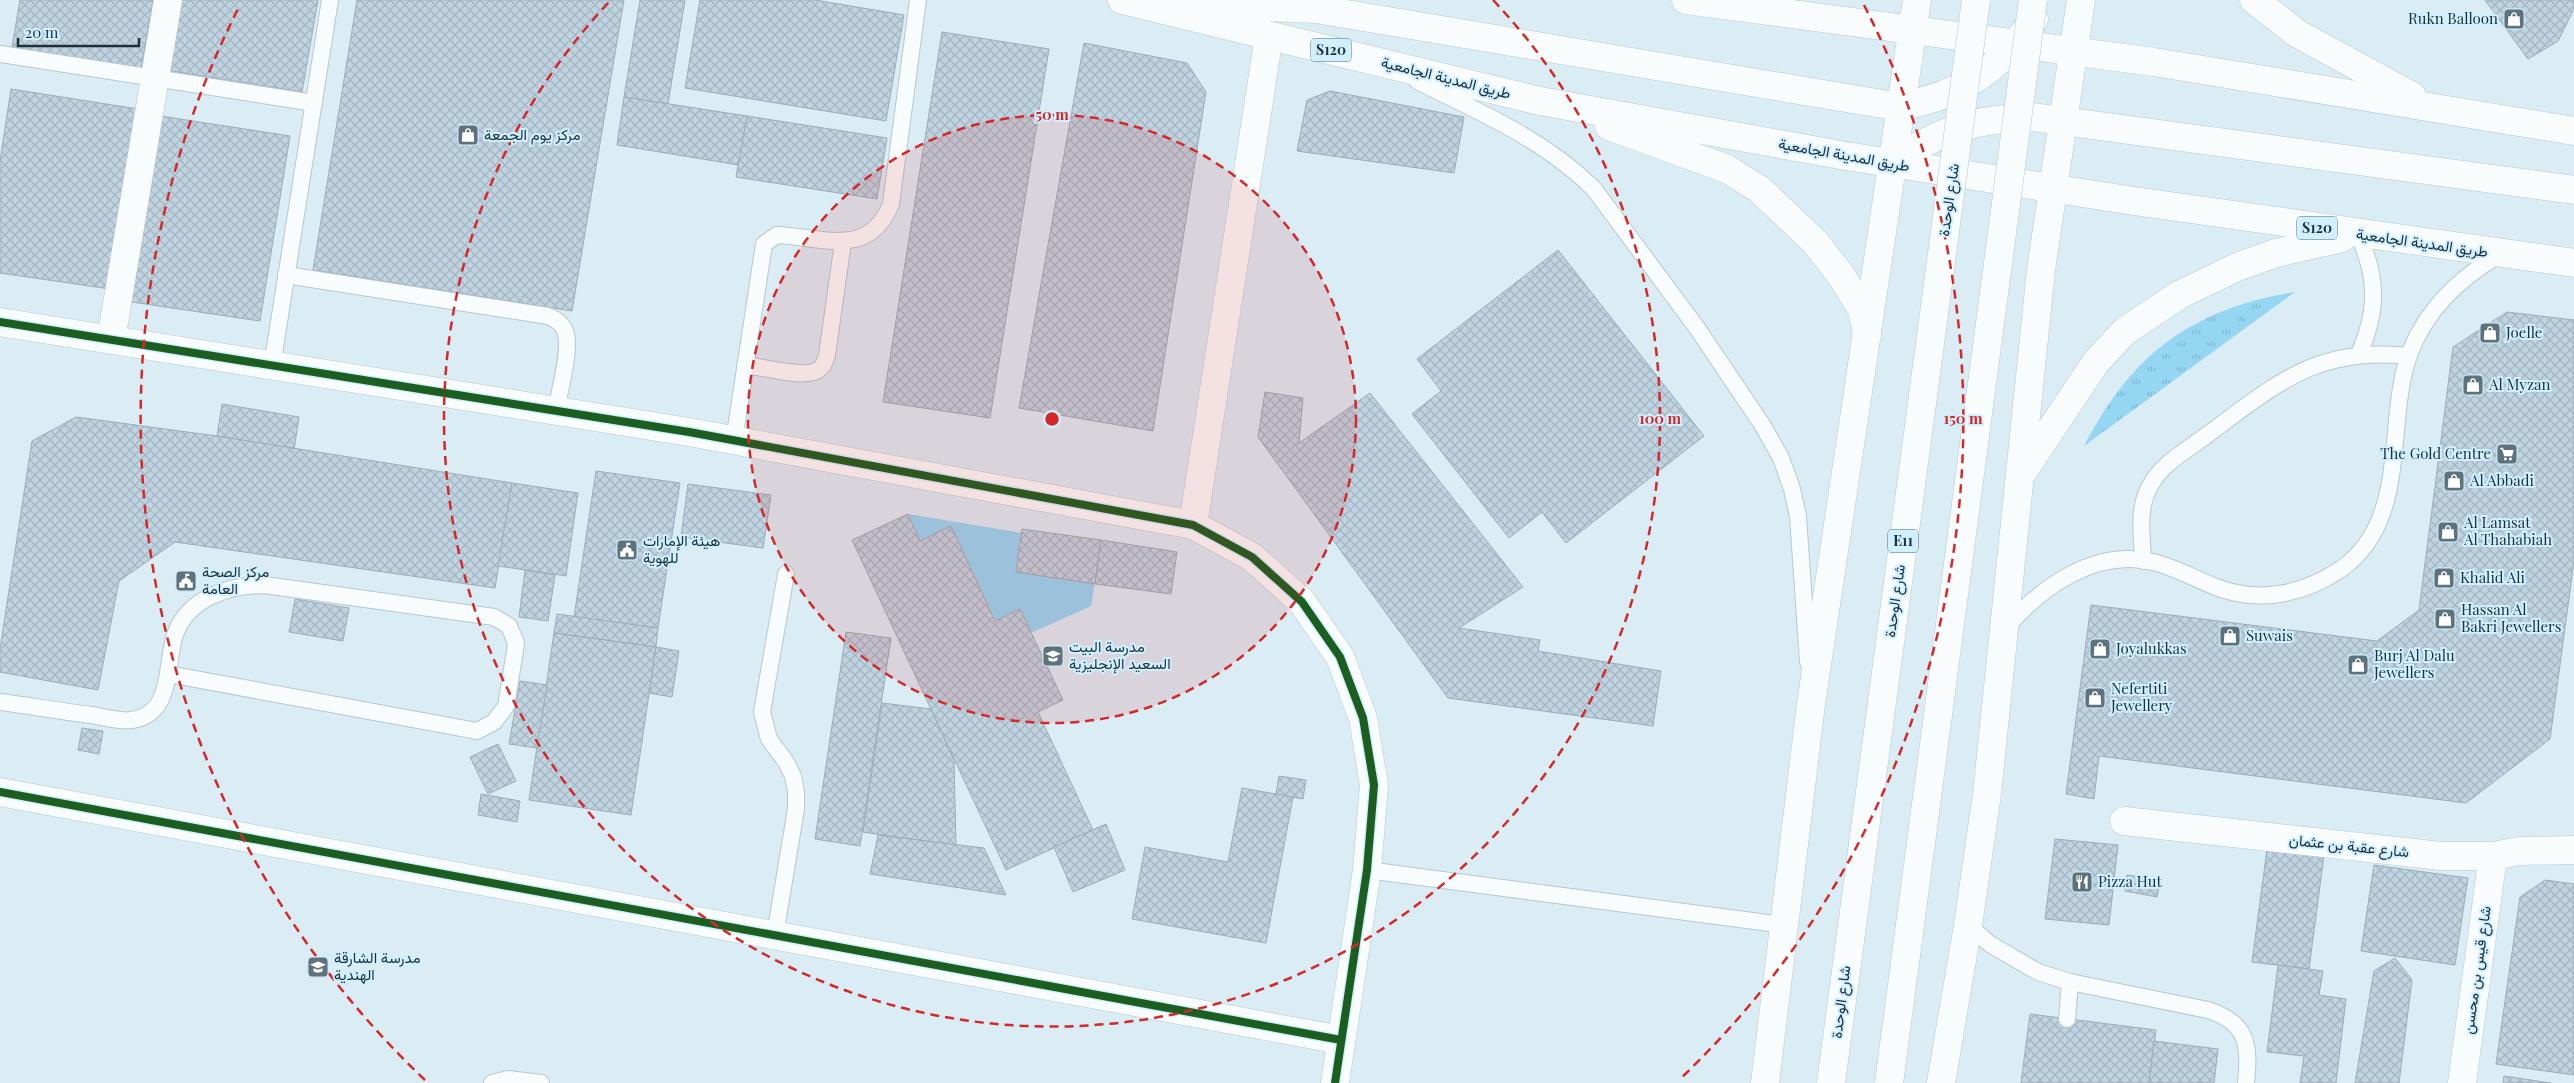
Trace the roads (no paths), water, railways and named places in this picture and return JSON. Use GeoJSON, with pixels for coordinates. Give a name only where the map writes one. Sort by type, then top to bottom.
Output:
{"type":"FeatureCollection","features":[{"type":"Feature","properties":{"kind":"main road"},"geometry":{"type":"LineString","coordinates":[[111,340],[168,0]]}},
{"type":"Feature","properties":{"kind":"main road","name":"طريق المدينة الجامعية"},"geometry":{"type":"LineString","coordinates":[[1122,0],[1540,101],[1892,163],[2358,234],[2574,263]]}},
{"type":"Feature","properties":{"kind":"main road"},"geometry":{"type":"LineString","coordinates":[[1686,0],[2074,51],[2431,106],[2574,131]]}},
{"type":"Feature","properties":{"kind":"main road"},"geometry":{"type":"LineString","coordinates":[[1765,1083],[1811,704],[1916,0]]}},
{"type":"Feature","properties":{"kind":"main road","name":"شارع الوحدة"},"geometry":{"type":"LineString","coordinates":[[1831,1083],[1976,0]]}},
{"type":"Feature","properties":{"kind":"main road"},"geometry":{"type":"LineString","coordinates":[[1889,1083],[2033,0]]}},
{"type":"Feature","properties":{"kind":"main road"},"geometry":{"type":"LineString","coordinates":[[1164,10],[1215,5],[1316,8],[1900,107],[1935,100],[1968,84],[1995,66],[2018,44],[2046,0]]}},
{"type":"Feature","properties":{"kind":"main road"},"geometry":{"type":"LineString","coordinates":[[1941,1083],[1968,925],[1987,794],[2041,270],[2081,0]]}},
{"type":"Feature","properties":{"kind":"main road"},"geometry":{"type":"LineString","coordinates":[[2254,0],[2298,34],[2431,106]]}},
{"type":"Feature","properties":{"kind":"main road"},"geometry":{"type":"LineString","coordinates":[[1193,525],[1269,36]]}},
{"type":"Feature","properties":{"kind":"main road"},"geometry":{"type":"LineString","coordinates":[[1540,101],[1727,169],[1759,189],[1814,241],[1840,274],[1862,309],[1867,335]]}},
{"type":"Feature","properties":{"kind":"main road"},"geometry":{"type":"LineString","coordinates":[[1892,163],[1930,140],[1973,122],[2033,117],[2574,190]]}},
{"type":"Feature","properties":{"kind":"main road"},"geometry":{"type":"LineString","coordinates":[[2020,476],[2096,362],[2131,326],[2179,295],[2237,267],[2276,253],[2358,234]]}},
{"type":"Feature","properties":{"kind":"main road"},"geometry":{"type":"LineString","coordinates":[[0,322],[734,441],[1193,525],[1252,557],[1302,602],[1340,657],[1363,718],[1374,785],[1367,870],[1335,1083]]}},
{"type":"Feature","properties":{"kind":"main road"},"geometry":{"type":"LineString","coordinates":[[0,792],[1341,1040]]}},
{"type":"Feature","properties":{"kind":"main road","name":"شارع عقبة بن عثمان"},"geometry":{"type":"LineString","coordinates":[[2124,821],[2441,856],[2493,856],[2528,850],[2574,850]]}},
{"type":"Feature","properties":{"kind":"main road","name":"شارع قيس بن محسن"},"geometry":{"type":"LineString","coordinates":[[2462,1083],[2493,856]]}},
{"type":"Feature","properties":{"kind":"lane"},"geometry":{"type":"LineString","coordinates":[[272,366],[330,0]]}},
{"type":"Feature","properties":{"kind":"lane"},"geometry":{"type":"LineString","coordinates":[[734,441],[764,244],[777,235],[842,242],[855,240],[878,228],[891,204],[918,0]]}},
{"type":"Feature","properties":{"kind":"lane"},"geometry":{"type":"LineString","coordinates":[[0,54],[314,103]]}},
{"type":"Feature","properties":{"kind":"lane"},"geometry":{"type":"LineString","coordinates":[[1382,63],[1529,138],[1574,169],[1594,189],[1697,328],[1763,426],[1781,458],[1792,489],[1798,516],[1811,704]]}},
{"type":"Feature","properties":{"kind":"lane"},"geometry":{"type":"LineString","coordinates":[[2358,234],[2372,273],[2374,294],[2372,315],[2359,354]]}},
{"type":"Feature","properties":{"kind":"lane"},"geometry":{"type":"LineString","coordinates":[[745,365],[805,373],[815,372],[823,366],[827,355],[842,242]]}},
{"type":"Feature","properties":{"kind":"lane"},"geometry":{"type":"LineString","coordinates":[[2003,632],[2040,594],[2062,579],[2086,567],[2107,561],[2143,560],[2173,568],[2218,588],[2243,595],[2261,596],[2296,592],[2321,582],[2343,567],[2367,541],[2376,526],[2386,501],[2401,389],[2409,356],[2424,324],[2445,296],[2470,272],[2500,254]]}},
{"type":"Feature","properties":{"kind":"lane"},"geometry":{"type":"LineString","coordinates":[[286,275],[548,316],[556,319],[562,324],[568,339],[556,412]]}},
{"type":"Feature","properties":{"kind":"lane"},"geometry":{"type":"LineString","coordinates":[[2143,560],[2141,512],[2150,484],[2159,473],[2266,390],[2310,366],[2359,354],[2409,356]]}},
{"type":"Feature","properties":{"kind":"lane"},"geometry":{"type":"LineString","coordinates":[[775,935],[796,809],[796,792],[793,776],[786,762],[769,739],[762,712],[786,574]]}},
{"type":"Feature","properties":{"kind":"lane"},"geometry":{"type":"LineString","coordinates":[[0,702],[131,720],[152,712],[159,704],[168,674],[175,635],[184,619],[196,605],[212,595],[229,588],[246,585],[275,586],[494,617],[509,626],[516,643],[506,706],[494,722],[476,730],[168,674]]}},
{"type":"Feature","properties":{"kind":"lane"},"geometry":{"type":"LineString","coordinates":[[1367,870],[1784,925]]}},
{"type":"Feature","properties":{"kind":"lane"},"geometry":{"type":"LineString","coordinates":[[1968,925],[1990,944],[2038,972],[2070,982],[2208,1010],[2226,1016],[2240,1028],[2248,1046],[2246,1083]]}},
{"type":"Feature","properties":{"kind":"lane"},"geometry":{"type":"LineString","coordinates":[[2067,1019],[2070,982]]}},
{"type":"Feature","properties":{"kind":"lane"},"geometry":{"type":"LineString","coordinates":[[492,1083],[508,1079],[541,1083]]}},
{"type":"Feature","properties":{"kind":"place","name":"Rukn Balloon"},"geometry":{"type":"Point","coordinates":[2514,19]}},
{"type":"Feature","properties":{"kind":"place","name":"مركز يوم الجمعة"},"geometry":{"type":"Point","coordinates":[468,135]}},
{"type":"Feature","properties":{"kind":"place","name":"Joelle"},"geometry":{"type":"Point","coordinates":[2490,333]}},
{"type":"Feature","properties":{"kind":"place","name":"Al Myzan"},"geometry":{"type":"Point","coordinates":[2473,385]}},
{"type":"Feature","properties":{"kind":"place","name":"The Gold Centre"},"geometry":{"type":"Point","coordinates":[2507,454]}},
{"type":"Feature","properties":{"kind":"place","name":"Al Abbadi"},"geometry":{"type":"Point","coordinates":[2454,481]}},
{"type":"Feature","properties":{"kind":"place","name":"Al Lamsat Al Thahabiah"},"geometry":{"type":"Point","coordinates":[2448,532]}},
{"type":"Feature","properties":{"kind":"place","name":"هيئة الإمارات للهوية"},"geometry":{"type":"Point","coordinates":[627,550]}},
{"type":"Feature","properties":{"kind":"place","name":"Khalid Ali"},"geometry":{"type":"Point","coordinates":[2444,578]}},
{"type":"Feature","properties":{"kind":"place","name":"مركز الصحة العامة"},"geometry":{"type":"Point","coordinates":[186,581]}},
{"type":"Feature","properties":{"kind":"place","name":"Hassan Al Bakri Jewellers"},"geometry":{"type":"Point","coordinates":[2445,619]}},
{"type":"Feature","properties":{"kind":"place","name":"Suwais"},"geometry":{"type":"Point","coordinates":[2230,636]}},
{"type":"Feature","properties":{"kind":"place","name":"Joyalukkas"},"geometry":{"type":"Point","coordinates":[2100,649]}},
{"type":"Feature","properties":{"kind":"place","name":"مدرسة البيت السعيد الإنجليزية"},"geometry":{"type":"Point","coordinates":[1053,656]}},
{"type":"Feature","properties":{"kind":"place","name":"Burj Al Dalu Jewellers"},"geometry":{"type":"Point","coordinates":[2358,665]}},
{"type":"Feature","properties":{"kind":"place","name":"Nefertiti Jewellery"},"geometry":{"type":"Point","coordinates":[2095,698]}},
{"type":"Feature","properties":{"kind":"place","name":"Pizza Hut"},"geometry":{"type":"Point","coordinates":[2082,882]}},
{"type":"Feature","properties":{"kind":"place","name":"مدرسة الشارقة الهندية"},"geometry":{"type":"Point","coordinates":[318,967]}}]}
